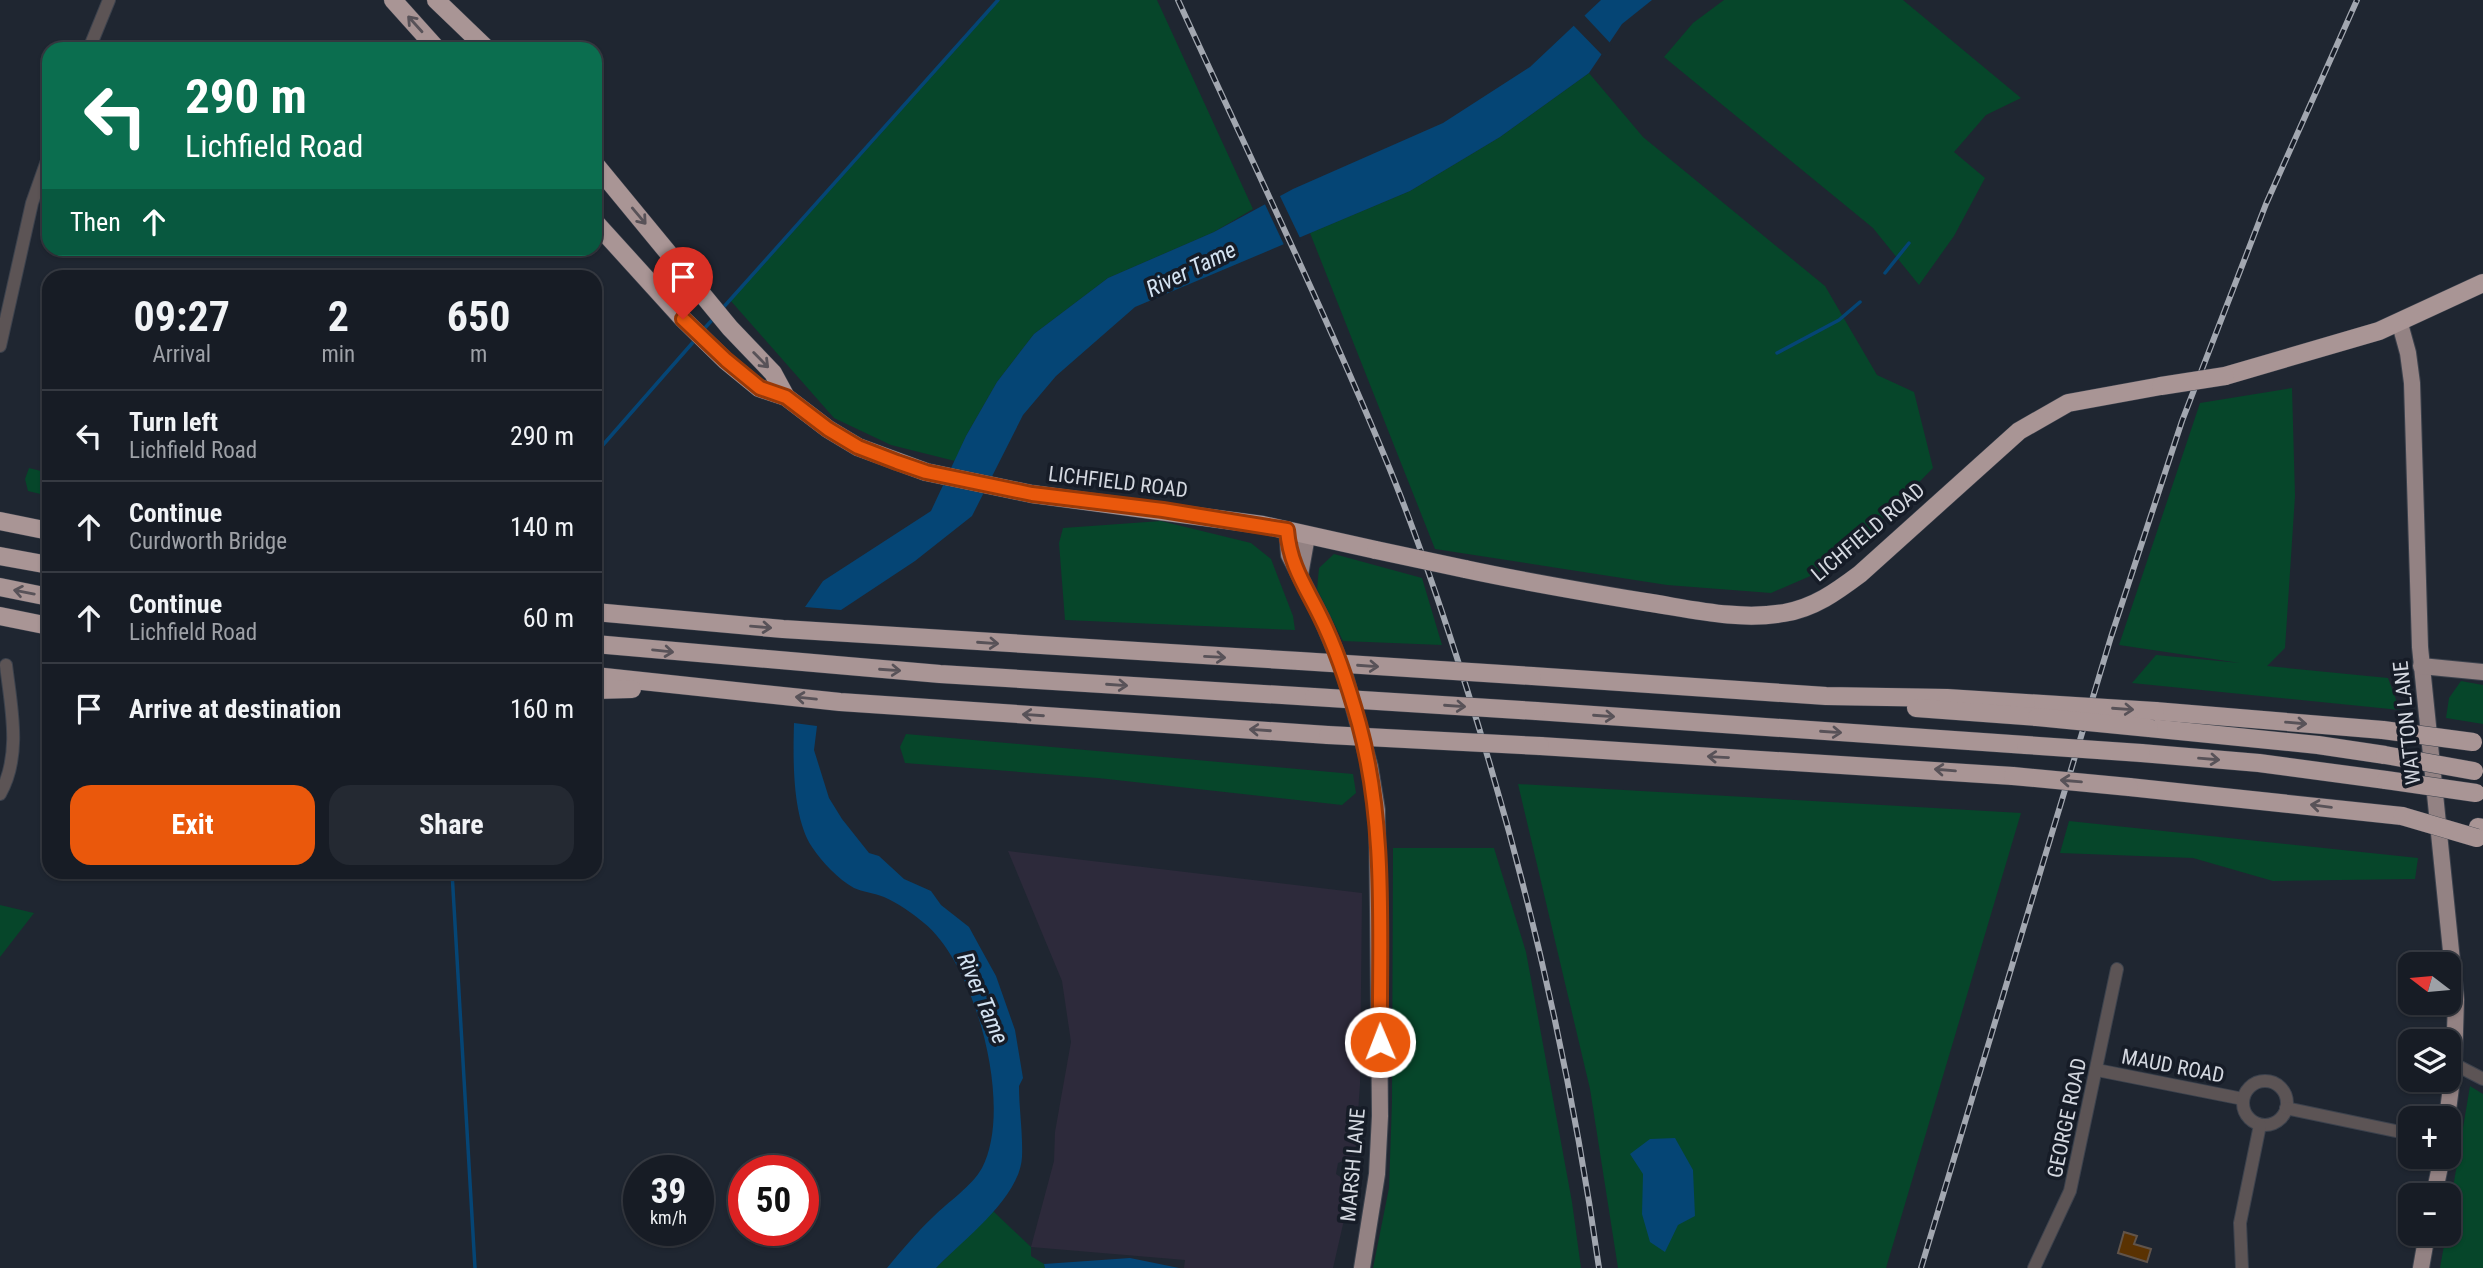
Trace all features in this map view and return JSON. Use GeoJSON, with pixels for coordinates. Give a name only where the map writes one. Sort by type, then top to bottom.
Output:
{"type":"FeatureCollection","features":[{"type":"Feature","properties":{"kind":"highway"},"geometry":{"type":"LineString","coordinates":[[393,0],[432,42]]}},
{"type":"Feature","properties":{"kind":"highway"},"geometry":{"type":"LineString","coordinates":[[436,0],[480,42]]}},
{"type":"Feature","properties":{"kind":"highway"},"geometry":{"type":"LineString","coordinates":[[602,172],[730,328],[772,373],[786,397]]}},
{"type":"Feature","properties":{"kind":"highway"},"geometry":{"type":"LineString","coordinates":[[602,230],[713,349],[760,388],[786,397]]}},
{"type":"Feature","properties":{"kind":"highway","name":"LICHFIELD ROAD"},"geometry":{"type":"LineString","coordinates":[[786,397],[828,429],[858,447],[926,472],[1032,494],[1163,510],[1287,530],[1518,581],[1724,614],[1763,616],[1808,607],[1832,595],[1860,574],[2019,431],[2068,403],[2225,376],[2344,343],[2400,324],[2483,283]]}},
{"type":"Feature","properties":{"kind":"highway"},"geometry":{"type":"LineString","coordinates":[[0,521],[42,530]]}},
{"type":"Feature","properties":{"kind":"highway"},"geometry":{"type":"LineString","coordinates":[[0,556],[42,564]]}},
{"type":"Feature","properties":{"kind":"highway"},"geometry":{"type":"LineString","coordinates":[[0,587],[42,596]]}},
{"type":"Feature","properties":{"kind":"highway"},"geometry":{"type":"LineString","coordinates":[[602,613],[810,631],[1826,696],[1945,711],[2040,711],[2152,720],[2383,730],[2478,742]]}},
{"type":"Feature","properties":{"kind":"highway"},"geometry":{"type":"LineString","coordinates":[[0,616],[42,625]]}},
{"type":"Feature","properties":{"kind":"highway"},"geometry":{"type":"LineString","coordinates":[[602,645],[927,673],[1536,711],[2141,753],[2259,763],[2479,794]]}},
{"type":"Feature","properties":{"kind":"highway"},"geometry":{"type":"LineString","coordinates":[[602,677],[841,702],[1328,735],[1923,768],[2395,815],[2480,833]]}},
{"type":"Feature","properties":{"kind":"highway"},"geometry":{"type":"LineString","coordinates":[[602,690],[691,687]]}},
{"type":"Feature","properties":{"kind":"highway"},"geometry":{"type":"LineString","coordinates":[[2152,720],[2479,772]]}},
{"type":"Feature","properties":{"kind":"main road","name":"WATTON LANE"},"geometry":{"type":"LineString","coordinates":[[2400,324],[2412,383],[2421,666],[2456,1000],[2455,1029]]}},
{"type":"Feature","properties":{"kind":"main road","name":"MARSH LANE"},"geometry":{"type":"LineString","coordinates":[[1287,530],[1289,555],[1344,672],[1370,767],[1377,810],[1380,1116],[1377,1174],[1362,1268]]}},
{"type":"Feature","properties":{"kind":"main road"},"geometry":{"type":"LineString","coordinates":[[1300,575],[1307,536]]}},
{"type":"Feature","properties":{"kind":"main road"},"geometry":{"type":"LineString","coordinates":[[2421,666],[2483,672]]}},
{"type":"Feature","properties":{"kind":"main road"},"geometry":{"type":"LineString","coordinates":[[2421,1268],[2425,1246]]}},
{"type":"Feature","properties":{"kind":"street"},"geometry":{"type":"LineString","coordinates":[[92,42],[109,0]]}},
{"type":"Feature","properties":{"kind":"street"},"geometry":{"type":"LineString","coordinates":[[0,346],[32,203],[42,175]]}},
{"type":"Feature","properties":{"kind":"street"},"geometry":{"type":"LineString","coordinates":[[0,794],[7,781],[13,736],[6,665]]}},
{"type":"Feature","properties":{"kind":"street","name":"GEORGE ROAD"},"geometry":{"type":"LineString","coordinates":[[2034,1268],[2070,1191],[2117,969]]}},
{"type":"Feature","properties":{"kind":"street"},"geometry":{"type":"LineString","coordinates":[[2461,1068],[2483,1079]]}},
{"type":"Feature","properties":{"kind":"street","name":"MAUD ROAD"},"geometry":{"type":"LineString","coordinates":[[2097,1070],[2243,1099]]}},
{"type":"Feature","properties":{"kind":"street"},"geometry":{"type":"LineString","coordinates":[[2255,1083],[2274,1083],[2282,1089],[2286,1108],[2277,1122],[2260,1125],[2250,1120],[2244,1111],[2243,1099],[2247,1090],[2255,1083]]}},
{"type":"Feature","properties":{"kind":"street"},"geometry":{"type":"LineString","coordinates":[[2286,1108],[2398,1131]]}},
{"type":"Feature","properties":{"kind":"street"},"geometry":{"type":"LineString","coordinates":[[2242,1268],[2240,1223],[2260,1125]]}},
{"type":"Feature","properties":{"kind":"shaded area"},"geometry":{"type":"Polygon","coordinates":[[[1008,851],[1362,893],[1360,1084],[1355,1156],[1338,1163],[1336,1174],[1352,1185],[1333,1268],[1184,1268],[1185,1260],[1031,1247],[1054,1161],[1055,1132],[1071,1042],[1062,981],[1008,851]]]}},
{"type":"Feature","properties":{"kind":"green space"},"geometry":{"type":"Polygon","coordinates":[[[998,0],[1157,0],[1253,209],[1214,232],[1108,278],[1034,334],[997,382],[955,461],[891,445],[834,418],[730,300],[998,0]]]}},
{"type":"Feature","properties":{"kind":"green space"},"geometry":{"type":"Polygon","coordinates":[[[1724,0],[1903,0],[2021,98],[1986,115],[1954,152],[1985,178],[1954,236],[1919,285],[1873,228],[1664,57],[1693,23],[1724,0]]]}},
{"type":"Feature","properties":{"kind":"green space"},"geometry":{"type":"Polygon","coordinates":[[[1589,73],[1643,137],[1825,286],[1877,375],[1914,392],[1933,468],[1866,536],[1822,571],[1771,593],[1667,585],[1435,549],[1310,233],[1410,191],[1500,137],[1589,73]]]}},
{"type":"Feature","properties":{"kind":"green space"},"geometry":{"type":"Polygon","coordinates":[[[2292,388],[2295,496],[2285,648],[2267,666],[2388,678],[2400,710],[2132,683],[2156,655],[2240,663],[2119,645],[2200,403],[2292,388]]]}},
{"type":"Feature","properties":{"kind":"green space"},"geometry":{"type":"Polygon","coordinates":[[[29,468],[42,471],[42,494],[28,491],[25,479],[29,468]]]}},
{"type":"Feature","properties":{"kind":"green space"},"geometry":{"type":"Polygon","coordinates":[[[1161,521],[1251,543],[1271,559],[1293,616],[1295,630],[1065,620],[1059,543],[1063,528],[1161,521]]]}},
{"type":"Feature","properties":{"kind":"green space"},"geometry":{"type":"Polygon","coordinates":[[[1334,554],[1422,578],[1442,645],[1343,641],[1317,589],[1319,568],[1334,554]]]}},
{"type":"Feature","properties":{"kind":"green space"},"geometry":{"type":"Polygon","coordinates":[[[2461,681],[2483,685],[2483,724],[2446,718],[2449,698],[2461,681]]]}},
{"type":"Feature","properties":{"kind":"green space"},"geometry":{"type":"Polygon","coordinates":[[[906,734],[1353,774],[1356,793],[1342,805],[1098,778],[905,763],[900,747],[906,734]]]}},
{"type":"Feature","properties":{"kind":"green space"},"geometry":{"type":"Polygon","coordinates":[[[1518,784],[2021,813],[1886,1268],[1618,1268],[1590,1089],[1518,784]]]}},
{"type":"Feature","properties":{"kind":"green space"},"geometry":{"type":"Polygon","coordinates":[[[2069,821],[2418,858],[2415,879],[2273,881],[2193,858],[2060,853],[2069,821]]]}},
{"type":"Feature","properties":{"kind":"green space"},"geometry":{"type":"Polygon","coordinates":[[[1393,848],[1494,848],[1526,952],[1572,1202],[1581,1268],[1373,1268],[1389,1188],[1393,848]]]}},
{"type":"Feature","properties":{"kind":"green space"},"geometry":{"type":"Polygon","coordinates":[[[0,905],[34,913],[0,957],[0,905]]]}},
{"type":"Feature","properties":{"kind":"green space"},"geometry":{"type":"Polygon","coordinates":[[[2470,1086],[2483,1094],[2483,1268],[2440,1268],[2444,1246],[2461,1246],[2461,1183],[2454,1183],[2456,1169],[2461,1169],[2461,1140],[2470,1086]]]}},
{"type":"Feature","properties":{"kind":"green space"},"geometry":{"type":"Polygon","coordinates":[[[993,1211],[1031,1247],[1031,1256],[1044,1264],[1045,1268],[936,1268],[993,1211]]]}},
{"type":"Feature","properties":{"kind":"water","name":"River Tame"},"geometry":{"type":"Polygon","coordinates":[[[1601,0],[1652,0],[1622,24],[1589,73],[1500,137],[1410,191],[1135,307],[1056,376],[1023,415],[972,516],[915,561],[841,610],[805,607],[823,581],[931,511],[966,436],[997,382],[1034,334],[1108,278],[1214,232],[1293,189],[1443,123],[1530,67],[1601,0]]]}},
{"type":"Feature","properties":{"kind":"water","name":"River Tame"},"geometry":{"type":"Polygon","coordinates":[[[794,723],[817,726],[814,750],[829,798],[869,853],[879,856],[904,879],[931,891],[941,905],[969,927],[996,976],[1015,1030],[1023,1078],[1019,1086],[1022,1157],[1019,1172],[1001,1203],[936,1268],[887,1268],[921,1229],[978,1175],[982,1168],[991,1142],[994,1110],[984,1039],[974,1003],[943,943],[924,923],[900,905],[848,884],[831,870],[812,847],[805,835],[797,804],[794,723]]]}},
{"type":"Feature","properties":{"kind":"water"},"geometry":{"type":"Polygon","coordinates":[[[1675,1138],[1693,1170],[1695,1216],[1678,1225],[1665,1252],[1650,1242],[1642,1214],[1643,1174],[1630,1154],[1650,1139],[1675,1138]]]}},
{"type":"Feature","properties":{"kind":"water"},"geometry":{"type":"Polygon","coordinates":[[[1130,1258],[1179,1268],[1045,1268],[1044,1264],[1130,1258]]]}},
{"type":"Feature","properties":{"kind":"pier"},"geometry":{"type":"Polygon","coordinates":[[[1582,13],[1612,45],[1604,57],[1571,23],[1582,13]]]}},
{"type":"Feature","properties":{"kind":"pier"},"geometry":{"type":"Polygon","coordinates":[[[1278,192],[1301,240],[1285,247],[1263,200],[1278,192]]]}},
{"type":"Feature","properties":{"kind":"building"},"geometry":{"type":"Polygon","coordinates":[[[2124,1232],[2137,1236],[2134,1244],[2151,1249],[2147,1262],[2118,1253],[2124,1232]]]}},
{"type":"Feature","properties":{"kind":"waterway"},"geometry":{"type":"LineString","coordinates":[[721,310],[998,0]]}},
{"type":"Feature","properties":{"kind":"waterway"},"geometry":{"type":"LineString","coordinates":[[1885,273],[1909,243]]}},
{"type":"Feature","properties":{"kind":"waterway"},"geometry":{"type":"LineString","coordinates":[[1777,353],[1839,320],[1860,302]]}},
{"type":"Feature","properties":{"kind":"waterway"},"geometry":{"type":"LineString","coordinates":[[702,331],[713,319]]}},
{"type":"Feature","properties":{"kind":"waterway"},"geometry":{"type":"LineString","coordinates":[[602,446],[695,340]]}},
{"type":"Feature","properties":{"kind":"waterway"},"geometry":{"type":"LineString","coordinates":[[452,879],[475,1268]]}},
{"type":"Feature","properties":{"kind":"railway"},"geometry":{"type":"LineString","coordinates":[[1178,0],[1360,397],[1406,511],[1447,626],[1487,755],[1527,900],[1575,1120],[1599,1268]]}},
{"type":"Feature","properties":{"kind":"railway"},"geometry":{"type":"LineString","coordinates":[[1921,1268],[2111,637],[2182,421],[2266,204],[2357,0]]}},
{"type":"Feature","properties":{"kind":"route"},"geometry":{"type":"LineString","coordinates":[[683,319],[760,388],[786,397],[828,429],[858,447],[897,462],[926,472],[1032,494],[1263,524],[1287,530],[1289,555],[1322,619],[1344,672],[1370,767],[1377,810],[1380,1042]]}}]}
